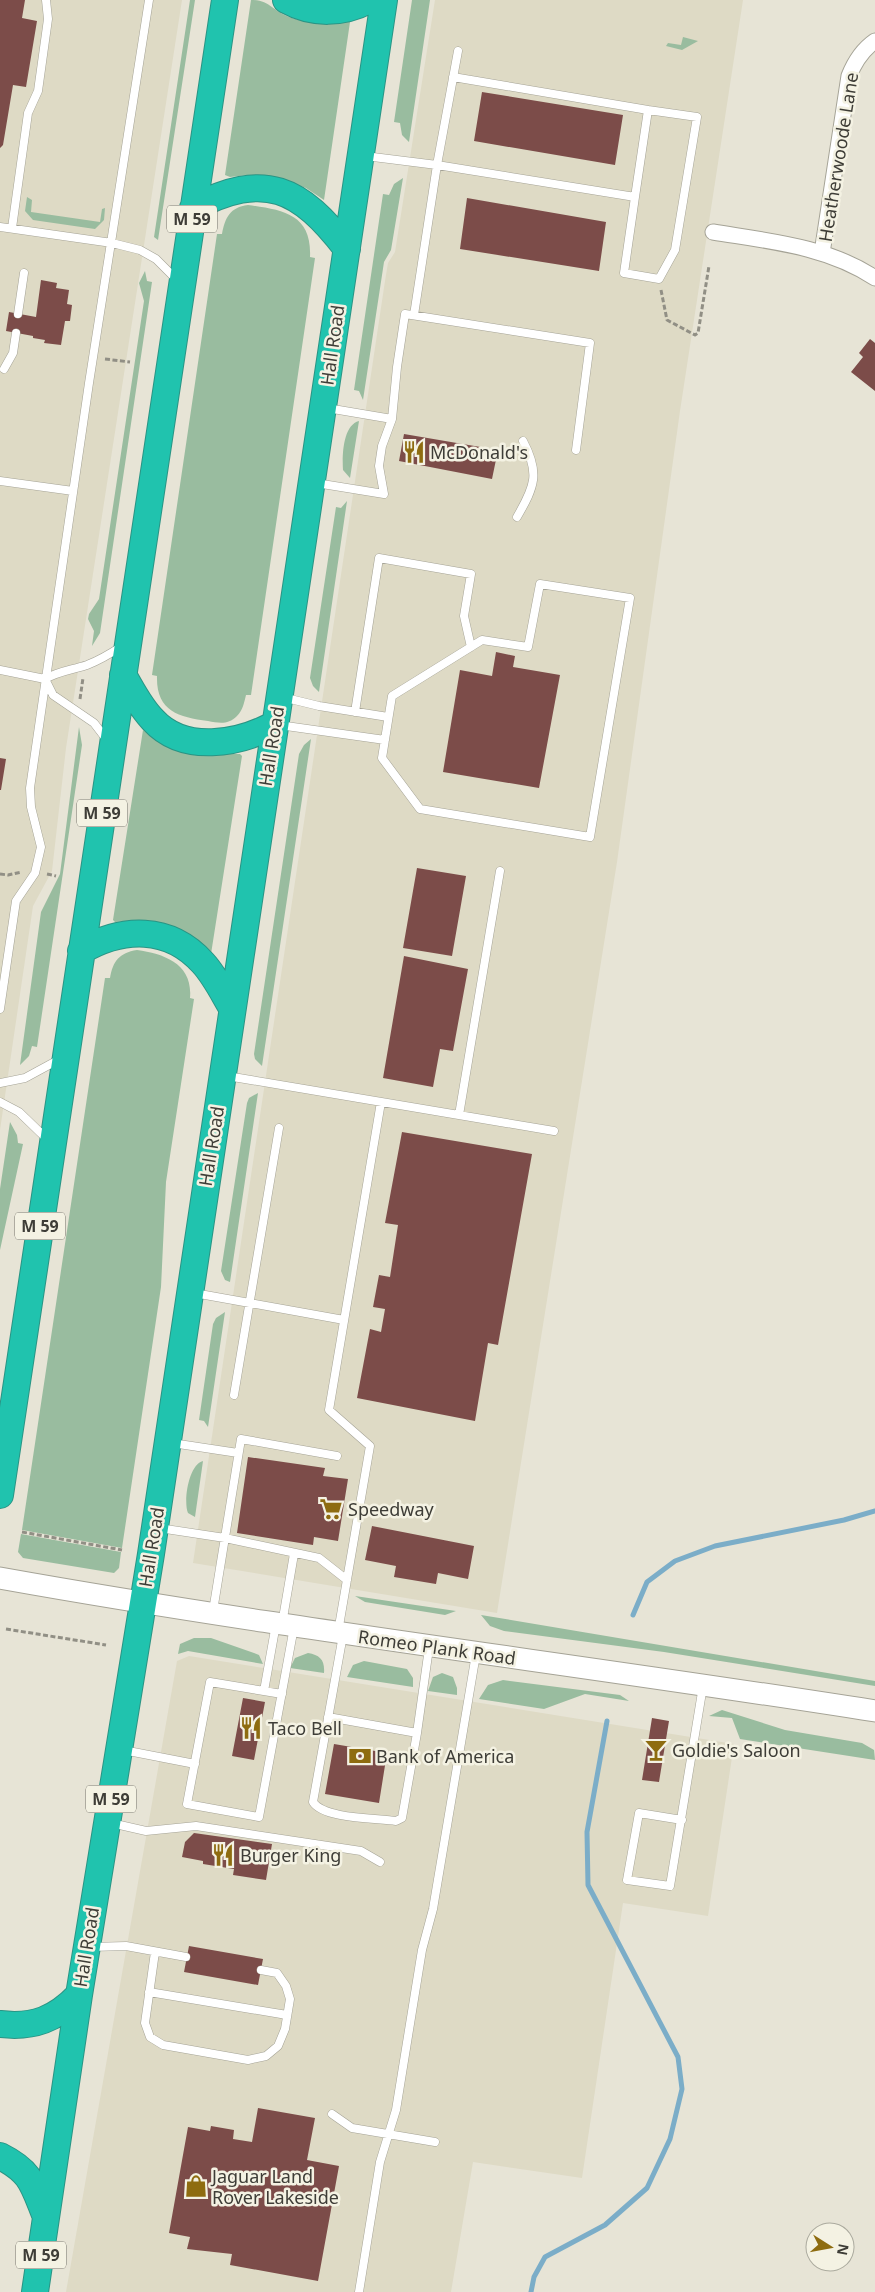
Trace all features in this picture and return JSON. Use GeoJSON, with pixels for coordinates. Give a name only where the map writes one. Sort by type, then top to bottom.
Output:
{"type":"FeatureCollection","features":[{"type":"Feature","properties":{"kind":"highway","name":"M 59"},"geometry":{"type":"LineString","coordinates":[[0,1495],[3,1449],[53,1144],[224,0]]}},
{"type":"Feature","properties":{"kind":"highway"},"geometry":{"type":"LineString","coordinates":[[286,0],[314,10],[330,11],[355,8],[370,0]]}},
{"type":"Feature","properties":{"kind":"highway","name":"Hall Road"},"geometry":{"type":"LineString","coordinates":[[35,2292],[78,1995],[143,1603],[384,0]]}},
{"type":"Feature","properties":{"kind":"highway"},"geometry":{"type":"LineString","coordinates":[[193,208],[223,194],[244,188],[287,194],[303,202],[317,213],[346,249]]}},
{"type":"Feature","properties":{"kind":"highway"},"geometry":{"type":"LineString","coordinates":[[123,675],[152,720],[166,731],[178,736],[198,741],[226,742],[256,735],[274,724]]}},
{"type":"Feature","properties":{"kind":"highway"},"geometry":{"type":"LineString","coordinates":[[81,951],[108,937],[122,934],[147,934],[171,940],[187,948],[203,963],[232,1008]]}},
{"type":"Feature","properties":{"kind":"highway"},"geometry":{"type":"LineString","coordinates":[[0,2024],[21,2026],[38,2023],[59,2013],[78,1995]]}},
{"type":"Feature","properties":{"kind":"highway"},"geometry":{"type":"LineString","coordinates":[[0,2156],[19,2166],[32,2183],[46,2217]]}},
{"type":"Feature","properties":{"kind":"main road","name":"Romeo Plank Road"},"geometry":{"type":"LineString","coordinates":[[0,1578],[284,1625],[704,1684],[875,1711]]}},
{"type":"Feature","properties":{"kind":"street","name":"Heatherwoode Lane"},"geometry":{"type":"LineString","coordinates":[[822,253],[849,76],[855,61],[866,47],[875,41]]}},
{"type":"Feature","properties":{"kind":"street"},"geometry":{"type":"LineString","coordinates":[[713,232],[802,247],[822,253],[875,278]]}},
{"type":"Feature","properties":{"kind":"lane"},"geometry":{"type":"LineString","coordinates":[[12,228],[28,113],[38,91],[48,20],[46,0]]}},
{"type":"Feature","properties":{"kind":"lane"},"geometry":{"type":"LineString","coordinates":[[0,1009],[16,901],[35,873],[41,847],[31,807],[30,788],[73,491],[149,0]]}},
{"type":"Feature","properties":{"kind":"lane"},"geometry":{"type":"LineString","coordinates":[[414,315],[437,165],[458,51]]}},
{"type":"Feature","properties":{"kind":"lane"},"geometry":{"type":"LineString","coordinates":[[453,78],[697,117],[675,250],[659,279],[624,273],[648,110]]}},
{"type":"Feature","properties":{"kind":"lane"},"geometry":{"type":"LineString","coordinates":[[361,155],[437,165],[635,197]]}},
{"type":"Feature","properties":{"kind":"lane"},"geometry":{"type":"LineString","coordinates":[[0,227],[112,243],[147,253],[182,285]]}},
{"type":"Feature","properties":{"kind":"lane"},"geometry":{"type":"LineString","coordinates":[[18,314],[24,274]]}},
{"type":"Feature","properties":{"kind":"lane"},"geometry":{"type":"LineString","coordinates":[[311,483],[384,494],[379,466],[382,446],[392,419],[396,367],[405,314],[590,343],[576,450]]}},
{"type":"Feature","properties":{"kind":"lane"},"geometry":{"type":"LineString","coordinates":[[4,369],[13,353],[16,333]]}},
{"type":"Feature","properties":{"kind":"lane"},"geometry":{"type":"LineString","coordinates":[[323,408],[392,419]]}},
{"type":"Feature","properties":{"kind":"lane"},"geometry":{"type":"LineString","coordinates":[[517,516],[529,497],[535,470],[532,457],[523,441]]}},
{"type":"Feature","properties":{"kind":"lane"},"geometry":{"type":"LineString","coordinates":[[0,481],[73,491]]}},
{"type":"Feature","properties":{"kind":"lane"},"geometry":{"type":"LineString","coordinates":[[355,712],[379,558],[472,574],[464,616],[470,647]]}},
{"type":"Feature","properties":{"kind":"lane"},"geometry":{"type":"LineString","coordinates":[[540,584],[630,598],[590,837],[420,808],[382,758],[392,696],[470,647],[482,640],[528,647],[540,584]]}},
{"type":"Feature","properties":{"kind":"lane"},"geometry":{"type":"LineString","coordinates":[[0,670],[45,678],[60,670],[71,669],[103,658],[128,643]]}},
{"type":"Feature","properties":{"kind":"lane"},"geometry":{"type":"LineString","coordinates":[[45,678],[53,695],[94,723],[112,746]]}},
{"type":"Feature","properties":{"kind":"lane"},"geometry":{"type":"LineString","coordinates":[[279,696],[388,717]]}},
{"type":"Feature","properties":{"kind":"lane"},"geometry":{"type":"LineString","coordinates":[[274,724],[385,740]]}},
{"type":"Feature","properties":{"kind":"lane"},"geometry":{"type":"LineString","coordinates":[[459,1115],[500,871]]}},
{"type":"Feature","properties":{"kind":"lane"},"geometry":{"type":"LineString","coordinates":[[0,1084],[25,1078],[66,1055]]}},
{"type":"Feature","properties":{"kind":"lane"},"geometry":{"type":"LineString","coordinates":[[222,1075],[554,1131]]}},
{"type":"Feature","properties":{"kind":"lane"},"geometry":{"type":"LineString","coordinates":[[0,1102],[33,1123],[53,1144]]}},
{"type":"Feature","properties":{"kind":"lane"},"geometry":{"type":"LineString","coordinates":[[381,1102],[329,1410],[370,1446],[347,1580],[328,1717],[313,1802],[316,1807],[327,1812],[396,1821],[402,1818],[417,1733],[429,1645]]}},
{"type":"Feature","properties":{"kind":"lane"},"geometry":{"type":"LineString","coordinates":[[234,1395],[280,1128]]}},
{"type":"Feature","properties":{"kind":"lane"},"geometry":{"type":"LineString","coordinates":[[190,1292],[344,1320]]}},
{"type":"Feature","properties":{"kind":"lane"},"geometry":{"type":"LineString","coordinates":[[213,1613],[241,1439],[336,1456]]}},
{"type":"Feature","properties":{"kind":"lane"},"geometry":{"type":"LineString","coordinates":[[167,1443],[238,1453]]}},
{"type":"Feature","properties":{"kind":"lane"},"geometry":{"type":"LineString","coordinates":[[154,1527],[225,1538],[319,1558],[347,1580]]}},
{"type":"Feature","properties":{"kind":"lane"},"geometry":{"type":"LineString","coordinates":[[282,1694],[210,1682],[187,1804],[259,1816],[282,1694],[284,1625],[294,1554]]}},
{"type":"Feature","properties":{"kind":"lane"},"geometry":{"type":"LineString","coordinates":[[264,1691],[284,1625]]}},
{"type":"Feature","properties":{"kind":"lane"},"geometry":{"type":"LineString","coordinates":[[359,2292],[380,2162],[396,2110],[422,1950],[433,1909],[476,1652]]}},
{"type":"Feature","properties":{"kind":"lane"},"geometry":{"type":"LineString","coordinates":[[682,1820],[639,1813],[627,1880],[670,1886],[682,1820],[704,1684]]}},
{"type":"Feature","properties":{"kind":"lane"},"geometry":{"type":"LineString","coordinates":[[328,1717],[417,1733]]}},
{"type":"Feature","properties":{"kind":"lane"},"geometry":{"type":"LineString","coordinates":[[119,1749],[195,1764]]}},
{"type":"Feature","properties":{"kind":"lane"},"geometry":{"type":"LineString","coordinates":[[107,1822],[146,1831],[196,1826],[361,1851],[380,1862]]}},
{"type":"Feature","properties":{"kind":"lane"},"geometry":{"type":"LineString","coordinates":[[86,1947],[126,1946],[186,1957]]}},
{"type":"Feature","properties":{"kind":"lane"},"geometry":{"type":"LineString","coordinates":[[155,1952],[145,2023],[150,2037],[163,2045],[248,2060],[266,2056],[278,2046],[285,2029],[290,1999],[286,1986],[276,1973],[261,1970]]}},
{"type":"Feature","properties":{"kind":"lane"},"geometry":{"type":"LineString","coordinates":[[149,1992],[287,2015]]}},
{"type":"Feature","properties":{"kind":"lane"},"geometry":{"type":"LineString","coordinates":[[332,2114],[352,2128],[435,2142]]}},
{"type":"Feature","properties":{"kind":"path"},"geometry":{"type":"LineString","coordinates":[[659,279],[667,320],[695,335],[698,333],[709,266]]}},
{"type":"Feature","properties":{"kind":"path"},"geometry":{"type":"LineString","coordinates":[[105,359],[130,362]]}},
{"type":"Feature","properties":{"kind":"path"},"geometry":{"type":"LineString","coordinates":[[80,700],[83,675]]}},
{"type":"Feature","properties":{"kind":"path"},"geometry":{"type":"LineString","coordinates":[[0,874],[22,872]]}},
{"type":"Feature","properties":{"kind":"path"},"geometry":{"type":"LineString","coordinates":[[46,874],[56,876]]}},
{"type":"Feature","properties":{"kind":"path"},"geometry":{"type":"LineString","coordinates":[[22,1532],[122,1550]]}},
{"type":"Feature","properties":{"kind":"path"},"geometry":{"type":"LineString","coordinates":[[6,1629],[106,1645]]}},
{"type":"Feature","properties":{"kind":"shaded area"},"geometry":{"type":"Polygon","coordinates":[[[0,0],[182,0],[66,748],[52,871],[33,906],[0,1130],[0,0]]]}},
{"type":"Feature","properties":{"kind":"shaded area"},"geometry":{"type":"Polygon","coordinates":[[[435,0],[743,0],[680,411],[617,862],[497,1613],[193,1563],[385,281],[388,263],[395,252],[435,0]]]}},
{"type":"Feature","properties":{"kind":"shaded area"},"geometry":{"type":"Polygon","coordinates":[[[189,1656],[734,1744],[708,1916],[623,1903],[582,2178],[473,2162],[451,2292],[66,2292],[177,1661],[189,1656]]]}},
{"type":"Feature","properties":{"kind":"green space"},"geometry":{"type":"Polygon","coordinates":[[[190,0],[195,0],[158,240],[154,237],[190,0]]]}},
{"type":"Feature","properties":{"kind":"green space"},"geometry":{"type":"Polygon","coordinates":[[[251,0],[263,2],[283,15],[297,19],[312,22],[350,22],[324,200],[306,188],[287,181],[247,175],[230,177],[225,175],[251,0]]]}},
{"type":"Feature","properties":{"kind":"green space"},"geometry":{"type":"Polygon","coordinates":[[[412,0],[430,0],[409,142],[402,135],[400,123],[394,122],[412,0]]]}},
{"type":"Feature","properties":{"kind":"green space"},"geometry":{"type":"Polygon","coordinates":[[[683,37],[698,41],[682,50],[666,46],[668,43],[681,45],[683,37]]]}},
{"type":"Feature","properties":{"kind":"green space"},"geometry":{"type":"Polygon","coordinates":[[[403,178],[391,250],[384,262],[363,400],[359,391],[354,390],[383,194],[389,195],[394,184],[403,178]]]}},
{"type":"Feature","properties":{"kind":"green space"},"geometry":{"type":"Polygon","coordinates":[[[27,197],[32,200],[31,212],[100,222],[102,209],[105,208],[104,220],[95,229],[33,220],[25,211],[27,197]]]}},
{"type":"Feature","properties":{"kind":"green space"},"geometry":{"type":"Polygon","coordinates":[[[248,205],[273,209],[293,217],[306,231],[310,257],[315,258],[251,695],[246,695],[242,709],[237,716],[230,721],[220,723],[187,717],[171,710],[160,697],[157,676],[152,675],[217,234],[222,234],[229,214],[237,208],[248,205]]]}},
{"type":"Feature","properties":{"kind":"green space"},"geometry":{"type":"Polygon","coordinates":[[[145,271],[147,281],[152,282],[100,633],[92,646],[94,631],[88,619],[89,614],[99,599],[144,301],[139,283],[145,271]]]}},
{"type":"Feature","properties":{"kind":"green space"},"geometry":{"type":"Polygon","coordinates":[[[359,421],[350,478],[343,470],[343,449],[350,428],[359,421]]]}},
{"type":"Feature","properties":{"kind":"green space"},"geometry":{"type":"Polygon","coordinates":[[[347,501],[319,692],[313,686],[310,678],[336,507],[341,508],[347,501]]]}},
{"type":"Feature","properties":{"kind":"green space"},"geometry":{"type":"Polygon","coordinates":[[[79,727],[82,745],[37,1047],[32,1046],[29,1056],[20,1065],[41,912],[60,874],[79,727]]]}},
{"type":"Feature","properties":{"kind":"green space"},"geometry":{"type":"Polygon","coordinates":[[[143,730],[163,744],[175,749],[193,753],[240,754],[242,756],[211,954],[189,936],[167,925],[155,922],[115,922],[113,920],[143,730]]]}},
{"type":"Feature","properties":{"kind":"green space"},"geometry":{"type":"Polygon","coordinates":[[[311,739],[262,1066],[255,1059],[254,1054],[299,754],[304,745],[311,739]]]}},
{"type":"Feature","properties":{"kind":"green space"},"geometry":{"type":"Polygon","coordinates":[[[137,950],[158,954],[182,969],[190,986],[190,998],[194,999],[166,1182],[161,1287],[122,1548],[22,1530],[105,978],[110,978],[115,962],[121,956],[137,950]]]}},
{"type":"Feature","properties":{"kind":"green space"},"geometry":{"type":"Polygon","coordinates":[[[258,1093],[230,1282],[225,1280],[221,1271],[247,1103],[249,1098],[258,1093]]]}},
{"type":"Feature","properties":{"kind":"green space"},"geometry":{"type":"Polygon","coordinates":[[[10,1122],[17,1135],[18,1143],[23,1144],[0,1250],[0,1189],[10,1122]]]}},
{"type":"Feature","properties":{"kind":"green space"},"geometry":{"type":"Polygon","coordinates":[[[225,1312],[208,1427],[204,1421],[199,1420],[213,1324],[216,1318],[225,1312]]]}},
{"type":"Feature","properties":{"kind":"green space"},"geometry":{"type":"Polygon","coordinates":[[[203,1461],[195,1517],[188,1513],[186,1500],[188,1484],[194,1469],[203,1461]]]}},
{"type":"Feature","properties":{"kind":"green space"},"geometry":{"type":"Polygon","coordinates":[[[21,1534],[121,1552],[119,1568],[114,1573],[23,1558],[18,1552],[21,1534]]]}},
{"type":"Feature","properties":{"kind":"green space"},"geometry":{"type":"Polygon","coordinates":[[[355,1596],[456,1611],[445,1615],[365,1602],[355,1596]]]}},
{"type":"Feature","properties":{"kind":"green space"},"geometry":{"type":"Polygon","coordinates":[[[481,1615],[875,1681],[875,1686],[664,1652],[504,1631],[490,1626],[481,1615]]]}},
{"type":"Feature","properties":{"kind":"green space"},"geometry":{"type":"Polygon","coordinates":[[[194,1638],[211,1638],[254,1653],[259,1655],[263,1664],[188,1651],[178,1654],[180,1644],[194,1638]]]}},
{"type":"Feature","properties":{"kind":"green space"},"geometry":{"type":"Polygon","coordinates":[[[308,1653],[316,1655],[323,1661],[324,1673],[290,1668],[295,1658],[308,1653]]]}},
{"type":"Feature","properties":{"kind":"green space"},"geometry":{"type":"Polygon","coordinates":[[[364,1661],[407,1669],[413,1678],[413,1687],[347,1677],[353,1665],[364,1661]]]}},
{"type":"Feature","properties":{"kind":"green space"},"geometry":{"type":"Polygon","coordinates":[[[442,1673],[453,1677],[457,1688],[457,1695],[428,1691],[433,1677],[442,1673]]]}},
{"type":"Feature","properties":{"kind":"green space"},"geometry":{"type":"Polygon","coordinates":[[[503,1680],[620,1695],[629,1701],[585,1694],[544,1709],[479,1699],[488,1685],[503,1680]]]}},
{"type":"Feature","properties":{"kind":"green space"},"geometry":{"type":"Polygon","coordinates":[[[722,1710],[785,1730],[862,1743],[874,1750],[875,1760],[740,1739],[732,1718],[709,1716],[722,1710]]]}},
{"type":"Feature","properties":{"kind":"building"},"geometry":{"type":"Polygon","coordinates":[[[0,0],[25,0],[22,18],[37,21],[26,87],[13,85],[3,145],[0,148],[0,0]]]}},
{"type":"Feature","properties":{"kind":"building"},"geometry":{"type":"Polygon","coordinates":[[[482,92],[623,115],[615,165],[474,141],[482,92]]]}},
{"type":"Feature","properties":{"kind":"building"},"geometry":{"type":"Polygon","coordinates":[[[467,198],[606,222],[599,271],[460,249],[467,198]]]}},
{"type":"Feature","properties":{"kind":"building"},"geometry":{"type":"Polygon","coordinates":[[[41,280],[57,283],[56,288],[69,290],[67,304],[72,305],[70,321],[65,321],[61,345],[44,343],[45,340],[33,338],[33,336],[6,331],[9,312],[36,317],[41,280]]]}},
{"type":"Feature","properties":{"kind":"building"},"geometry":{"type":"Polygon","coordinates":[[[870,339],[875,343],[875,391],[851,372],[863,357],[859,353],[870,339]]]}},
{"type":"Feature","properties":{"kind":"building"},"geometry":{"type":"Polygon","coordinates":[[[404,434],[498,450],[492,479],[399,461],[404,434]]]}},
{"type":"Feature","properties":{"kind":"building"},"geometry":{"type":"Polygon","coordinates":[[[496,652],[515,656],[513,667],[560,675],[539,788],[443,772],[460,670],[492,676],[496,652]]]}},
{"type":"Feature","properties":{"kind":"building"},"geometry":{"type":"Polygon","coordinates":[[[0,758],[6,759],[1,790],[0,790],[0,758]]]}},
{"type":"Feature","properties":{"kind":"building"},"geometry":{"type":"Polygon","coordinates":[[[417,868],[466,876],[452,956],[403,948],[417,868]]]}},
{"type":"Feature","properties":{"kind":"building"},"geometry":{"type":"Polygon","coordinates":[[[404,956],[468,969],[453,1051],[440,1049],[433,1087],[383,1078],[404,956]]]}},
{"type":"Feature","properties":{"kind":"building"},"geometry":{"type":"Polygon","coordinates":[[[402,1132],[532,1154],[498,1345],[488,1343],[475,1421],[357,1398],[370,1329],[381,1332],[385,1309],[373,1307],[379,1275],[390,1277],[398,1225],[385,1223],[402,1132]]]}},
{"type":"Feature","properties":{"kind":"building"},"geometry":{"type":"Polygon","coordinates":[[[248,1457],[325,1468],[323,1476],[348,1479],[338,1541],[314,1537],[313,1545],[237,1533],[248,1457]]]}},
{"type":"Feature","properties":{"kind":"building"},"geometry":{"type":"Polygon","coordinates":[[[372,1526],[474,1546],[468,1579],[438,1573],[436,1584],[394,1577],[396,1566],[365,1560],[372,1526]]]}},
{"type":"Feature","properties":{"kind":"building"},"geometry":{"type":"Polygon","coordinates":[[[243,1698],[265,1702],[254,1760],[232,1756],[243,1698]]]}},
{"type":"Feature","properties":{"kind":"building","name":"Goldie's Saloon"},"geometry":{"type":"Polygon","coordinates":[[[652,1718],[669,1721],[659,1782],[642,1780],[652,1718]]]}},
{"type":"Feature","properties":{"kind":"building"},"geometry":{"type":"Polygon","coordinates":[[[334,1744],[387,1753],[379,1803],[325,1794],[334,1744]]]}},
{"type":"Feature","properties":{"kind":"building"},"geometry":{"type":"Polygon","coordinates":[[[194,1833],[272,1844],[266,1880],[233,1875],[234,1869],[203,1864],[203,1861],[182,1857],[185,1842],[194,1833]]]}},
{"type":"Feature","properties":{"kind":"building"},"geometry":{"type":"Polygon","coordinates":[[[189,1946],[263,1959],[258,1985],[184,1972],[189,1946]]]}},
{"type":"Feature","properties":{"kind":"building"},"geometry":{"type":"Polygon","coordinates":[[[258,2108],[315,2118],[307,2160],[339,2166],[318,2281],[230,2265],[232,2254],[187,2249],[190,2237],[169,2233],[188,2127],[210,2131],[211,2126],[234,2130],[233,2139],[252,2142],[258,2108]]]}},
{"type":"Feature","properties":{"kind":"waterway"},"geometry":{"type":"LineString","coordinates":[[633,1615],[647,1582],[675,1561],[715,1546],[844,1520],[875,1511]]}},
{"type":"Feature","properties":{"kind":"waterway"},"geometry":{"type":"LineString","coordinates":[[531,2292],[534,2277],[545,2257],[605,2225],[647,2188],[670,2139],[682,2089],[678,2057],[588,1885],[587,1832],[607,1721]]}},
{"type":"Feature","properties":{"kind":"place","name":"McDonald's"},"geometry":{"type":"Point","coordinates":[414,452]}},
{"type":"Feature","properties":{"kind":"place","name":"Speedway"},"geometry":{"type":"Point","coordinates":[331,1509]}},
{"type":"Feature","properties":{"kind":"place","name":"Taco Bell"},"geometry":{"type":"Point","coordinates":[251,1728]}},
{"type":"Feature","properties":{"kind":"place","name":"Goldie's Saloon"},"geometry":{"type":"Point","coordinates":[656,1750]}},
{"type":"Feature","properties":{"kind":"place","name":"Bank of America"},"geometry":{"type":"Point","coordinates":[360,1756]}},
{"type":"Feature","properties":{"kind":"place","name":"Burger King"},"geometry":{"type":"Point","coordinates":[223,1855]}},
{"type":"Feature","properties":{"kind":"place","name":"Jaguar Land Rover Lakeside"},"geometry":{"type":"Point","coordinates":[196,2186]}}]}
